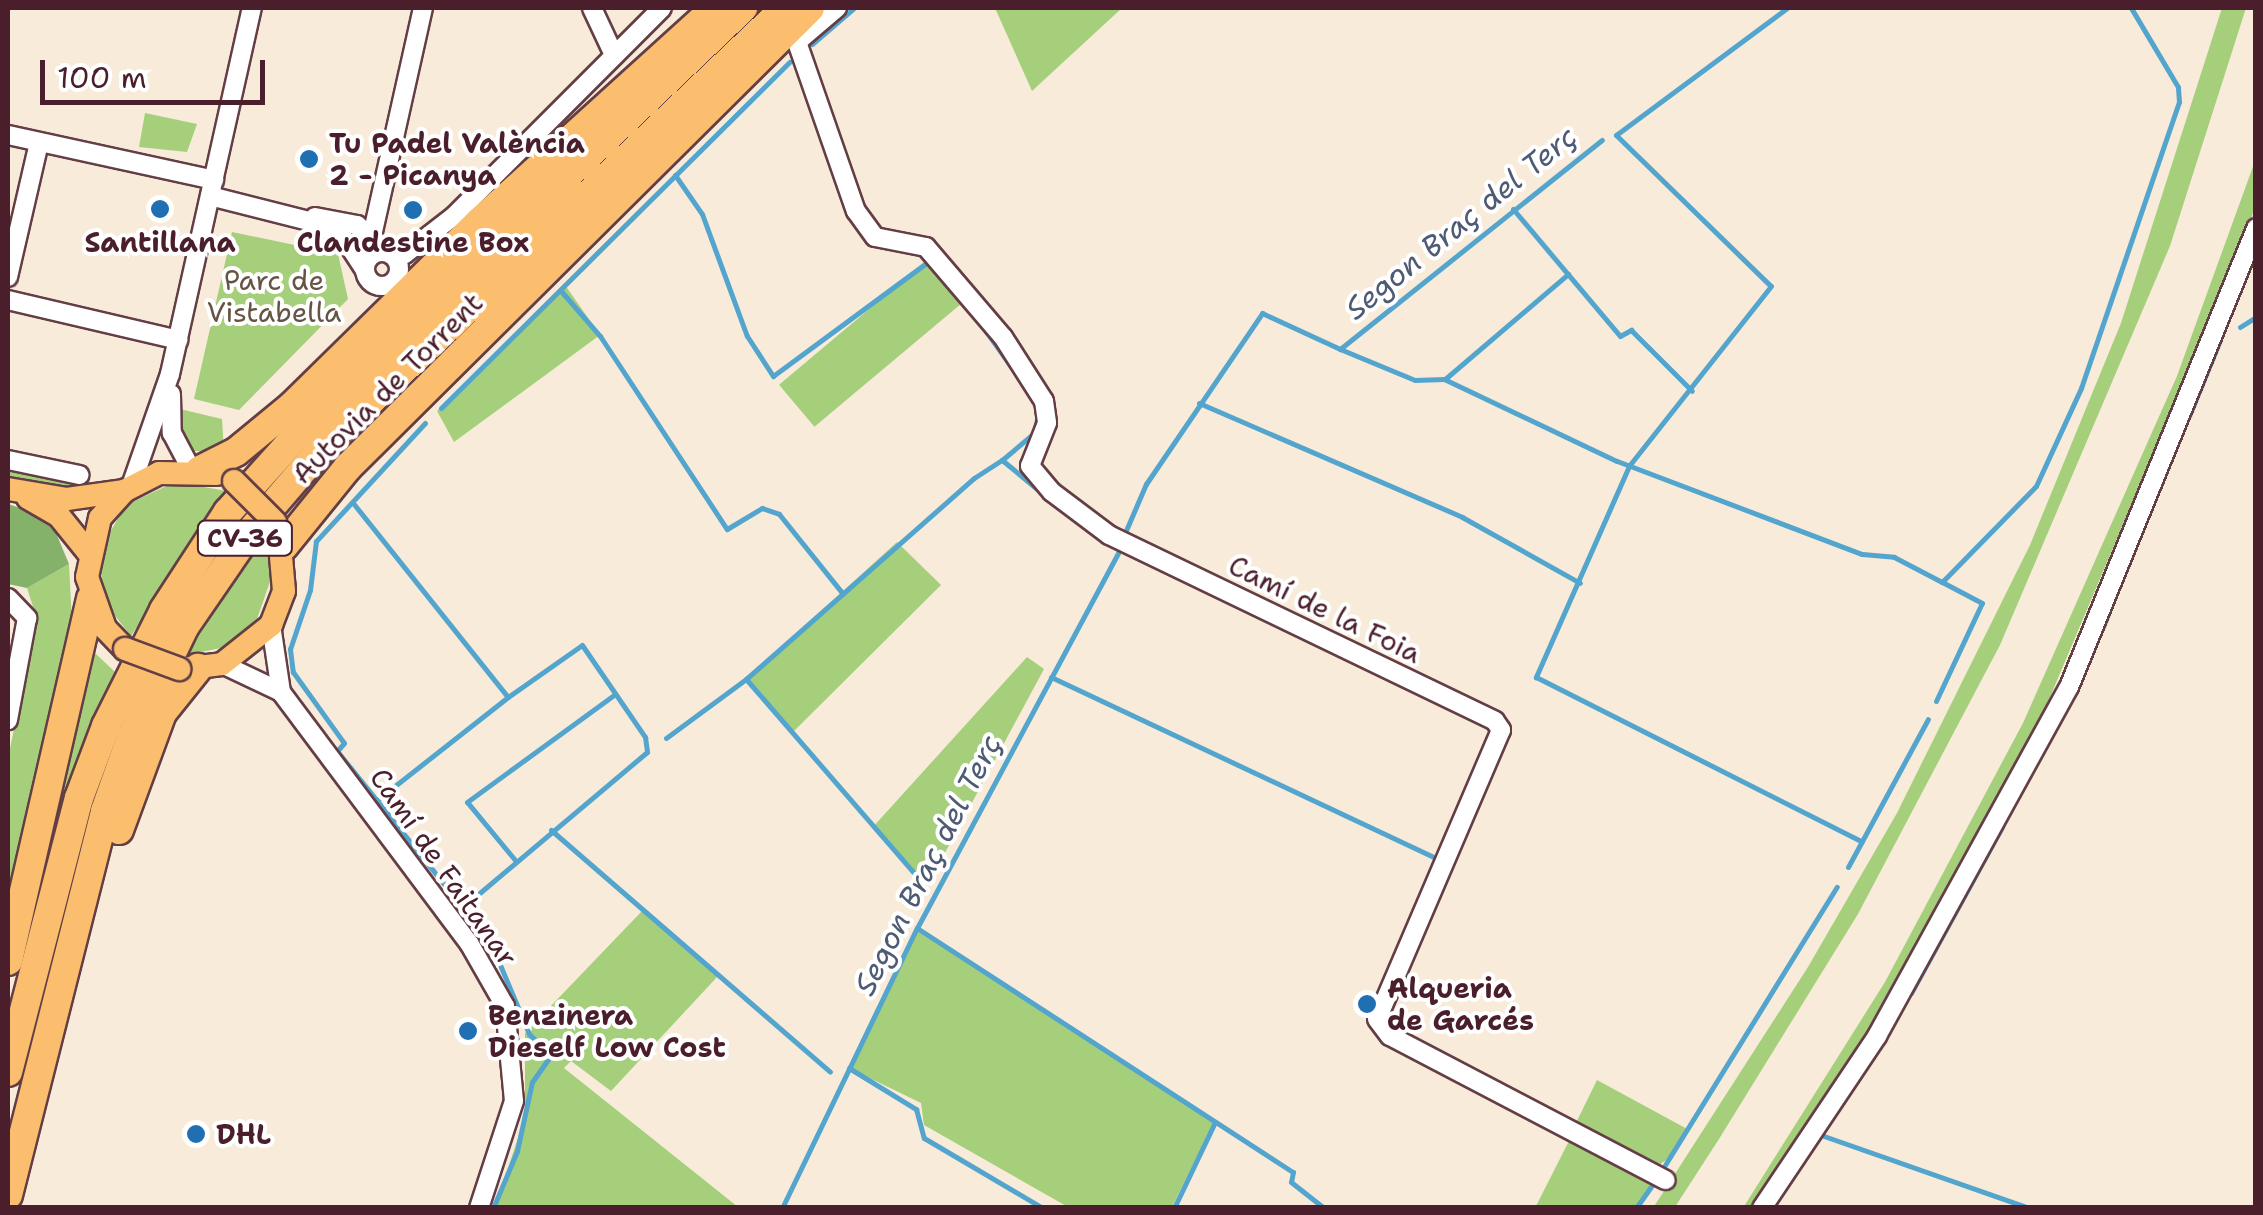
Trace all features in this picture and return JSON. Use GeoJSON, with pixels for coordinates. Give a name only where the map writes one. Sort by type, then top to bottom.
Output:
{"type":"FeatureCollection","features":[{"type":"Feature","properties":{"kind":"highway"},"geometry":{"type":"LineString","coordinates":[[195,469],[242,448],[715,8]]}},
{"type":"Feature","properties":{"kind":"highway","name":"Autovia de Torrent"},"geometry":{"type":"LineString","coordinates":[[8,1072],[80,798],[106,726],[164,610],[228,512],[307,424],[744,8]]}},
{"type":"Feature","properties":{"kind":"highway","name":"Autovia de Torrent"},"geometry":{"type":"LineString","coordinates":[[8,1195],[105,811],[131,738],[185,626],[249,532],[328,442],[786,8]]}},
{"type":"Feature","properties":{"kind":"highway"},"geometry":{"type":"LineString","coordinates":[[279,534],[810,8]]}},
{"type":"Feature","properties":{"kind":"highway"},"geometry":{"type":"LineString","coordinates":[[8,961],[91,598]]}},
{"type":"Feature","properties":{"kind":"highway"},"geometry":{"type":"LineString","coordinates":[[15,1208],[123,815],[162,713],[200,667]]}},
{"type":"Feature","properties":{"kind":"main road"},"geometry":{"type":"LineString","coordinates":[[12,490],[67,499],[195,469],[234,481],[279,534],[284,591],[271,625],[200,667],[126,649],[91,598],[88,552],[100,518],[127,488]]}},
{"type":"Feature","properties":{"kind":"main road"},"geometry":{"type":"LineString","coordinates":[[12,490],[59,516],[88,552]]}},
{"type":"Feature","properties":{"kind":"street"},"geometry":{"type":"LineString","coordinates":[[127,488],[170,374],[252,8]]}},
{"type":"Feature","properties":{"kind":"street"},"geometry":{"type":"LineString","coordinates":[[372,236],[424,8]]}},
{"type":"Feature","properties":{"kind":"street"},"geometry":{"type":"LineString","coordinates":[[367,275],[384,286],[394,280],[662,8]]}},
{"type":"Feature","properties":{"kind":"street","name":"Camí de la Foia"},"geometry":{"type":"LineString","coordinates":[[837,8],[797,42],[856,212],[875,237],[926,247],[1003,337],[1044,401],[1047,424],[1030,466],[1052,492],[1109,535],[1495,721],[1498,747],[1378,1019],[1390,1036],[1666,1180]]}},
{"type":"Feature","properties":{"kind":"street"},"geometry":{"type":"LineString","coordinates":[[596,10],[614,56]]}},
{"type":"Feature","properties":{"kind":"street"},"geometry":{"type":"LineString","coordinates":[[8,135],[212,188],[304,218],[346,242],[378,301],[375,323]]}},
{"type":"Feature","properties":{"kind":"street"},"geometry":{"type":"LineString","coordinates":[[8,276],[39,143]]}},
{"type":"Feature","properties":{"kind":"street"},"geometry":{"type":"LineString","coordinates":[[367,275],[371,256],[415,248],[454,216]]}},
{"type":"Feature","properties":{"kind":"street"},"geometry":{"type":"LineString","coordinates":[[304,218],[341,220],[372,236],[398,266],[394,280]]}},
{"type":"Feature","properties":{"kind":"street"},"geometry":{"type":"LineString","coordinates":[[1762,1208],[1877,1036],[2069,687],[2256,228]]}},
{"type":"Feature","properties":{"kind":"street"},"geometry":{"type":"LineString","coordinates":[[2240,274],[2256,286]]}},
{"type":"Feature","properties":{"kind":"street"},"geometry":{"type":"LineString","coordinates":[[8,300],[178,340]]}},
{"type":"Feature","properties":{"kind":"street"},"geometry":{"type":"LineString","coordinates":[[170,374],[172,433],[195,469]]}},
{"type":"Feature","properties":{"kind":"street"},"geometry":{"type":"LineString","coordinates":[[8,460],[80,475]]}},
{"type":"Feature","properties":{"kind":"street"},"geometry":{"type":"LineString","coordinates":[[8,598],[28,618],[8,720]]}},
{"type":"Feature","properties":{"kind":"street","name":"Camí de Faitanar"},"geometry":{"type":"LineString","coordinates":[[271,625],[281,692],[469,943],[504,1006],[514,1101],[479,1208]]}},
{"type":"Feature","properties":{"kind":"street","name":"Camí de Faitanar"},"geometry":{"type":"LineString","coordinates":[[200,667],[281,692]]}},
{"type":"Feature","properties":{"kind":"green space"},"geometry":{"type":"Polygon","coordinates":[[[995,8],[1122,8],[1032,91],[995,8]]]}},
{"type":"Feature","properties":{"kind":"green space"},"geometry":{"type":"Polygon","coordinates":[[[2222,8],[2246,8],[2170,246],[2000,645],[1858,914],[1675,1207],[1653,1208],[1808,967],[1897,813],[2030,545],[2121,323],[2222,8]]]}},
{"type":"Feature","properties":{"kind":"green space"},"geometry":{"type":"Polygon","coordinates":[[[145,113],[197,124],[187,152],[139,147],[145,113]]]}},
{"type":"Feature","properties":{"kind":"green space"},"geometry":{"type":"Polygon","coordinates":[[[659,140],[299,509],[291,499],[354,432],[659,140]]]}},
{"type":"Feature","properties":{"kind":"green space"},"geometry":{"type":"Polygon","coordinates":[[[2255,161],[2255,207],[2245,236],[2039,723],[1888,1003],[1754,1207],[1743,1208],[1885,982],[2023,723],[2177,376],[2255,161]]]}},
{"type":"Feature","properties":{"kind":"green space","name":"Parc de Vistabella"},"geometry":{"type":"Polygon","coordinates":[[[232,232],[338,254],[348,299],[239,410],[194,399],[232,232]]]}},
{"type":"Feature","properties":{"kind":"green space"},"geometry":{"type":"Polygon","coordinates":[[[930,258],[965,300],[814,427],[779,385],[930,258]]]}},
{"type":"Feature","properties":{"kind":"green space"},"geometry":{"type":"Polygon","coordinates":[[[565,285],[600,335],[454,442],[437,411],[565,285]]]}},
{"type":"Feature","properties":{"kind":"green space"},"geometry":{"type":"Polygon","coordinates":[[[180,409],[222,419],[224,452],[193,451],[180,430],[180,409]]]}},
{"type":"Feature","properties":{"kind":"green space"},"geometry":{"type":"Polygon","coordinates":[[[8,469],[69,483],[91,472],[65,490],[8,477],[8,469]]]}},
{"type":"Feature","properties":{"kind":"green space"},"geometry":{"type":"Polygon","coordinates":[[[175,482],[227,491],[131,636],[108,607],[99,565],[103,544],[126,505],[175,482]]]}},
{"type":"Feature","properties":{"kind":"green space"},"geometry":{"type":"Polygon","coordinates":[[[8,504],[38,514],[56,533],[69,564],[27,588],[8,584],[8,504]]]}},
{"type":"Feature","properties":{"kind":"green space"},"geometry":{"type":"Polygon","coordinates":[[[266,534],[273,573],[257,619],[221,648],[186,655],[266,534]]]}},
{"type":"Feature","properties":{"kind":"green space"},"geometry":{"type":"Polygon","coordinates":[[[897,542],[941,585],[793,732],[747,678],[897,542]]]}},
{"type":"Feature","properties":{"kind":"green space"},"geometry":{"type":"Polygon","coordinates":[[[69,564],[73,641],[8,925],[8,758],[37,619],[27,588],[69,564]]]}},
{"type":"Feature","properties":{"kind":"green space"},"geometry":{"type":"Polygon","coordinates":[[[95,653],[115,672],[81,752],[8,1023],[95,653]]]}},
{"type":"Feature","properties":{"kind":"green space"},"geometry":{"type":"Polygon","coordinates":[[[1027,657],[1044,669],[926,888],[872,828],[1027,657]]]}},
{"type":"Feature","properties":{"kind":"green space"},"geometry":{"type":"Polygon","coordinates":[[[643,910],[718,976],[611,1091],[571,1061],[564,1068],[738,1207],[495,1207],[525,1117],[525,1033],[643,910]]]}},
{"type":"Feature","properties":{"kind":"green space"},"geometry":{"type":"Polygon","coordinates":[[[917,928],[1215,1120],[1172,1207],[1068,1207],[924,1125],[921,1103],[849,1068],[917,928]]]}},
{"type":"Feature","properties":{"kind":"green space"},"geometry":{"type":"Polygon","coordinates":[[[1597,1080],[1689,1130],[1669,1158],[1656,1167],[1575,1125],[1597,1080]]]}},
{"type":"Feature","properties":{"kind":"green space"},"geometry":{"type":"Polygon","coordinates":[[[1570,1139],[1654,1182],[1636,1207],[1535,1208],[1570,1139]]]}},
{"type":"Feature","properties":{"kind":"waterway"},"geometry":{"type":"LineString","coordinates":[[812,44],[854,8]]}},
{"type":"Feature","properties":{"kind":"waterway"},"geometry":{"type":"LineString","coordinates":[[1787,8],[1616,135],[1771,286],[1629,466],[1536,677],[1862,842]]}},
{"type":"Feature","properties":{"kind":"waterway"},"geometry":{"type":"LineString","coordinates":[[1936,701],[1982,603],[1942,582],[2036,486],[2081,388],[2179,102],[2178,87],[2131,8]]}},
{"type":"Feature","properties":{"kind":"waterway"},"geometry":{"type":"LineString","coordinates":[[441,408],[790,62]]}},
{"type":"Feature","properties":{"kind":"waterway","name":"Segon Braç del Terç"},"geometry":{"type":"LineString","coordinates":[[1124,535],[1146,484],[1262,313],[1340,349],[1602,140]]}},
{"type":"Feature","properties":{"kind":"waterway"},"geometry":{"type":"LineString","coordinates":[[675,175],[702,214],[747,336],[773,376],[929,261]]}},
{"type":"Feature","properties":{"kind":"waterway"},"geometry":{"type":"LineString","coordinates":[[1513,209],[1620,336],[1631,330],[1692,391]]}},
{"type":"Feature","properties":{"kind":"waterway"},"geometry":{"type":"LineString","coordinates":[[1445,379],[1568,274]]}},
{"type":"Feature","properties":{"kind":"waterway"},"geometry":{"type":"LineString","coordinates":[[561,291],[600,336],[727,529],[762,508],[779,514],[843,594]]}},
{"type":"Feature","properties":{"kind":"waterway"},"geometry":{"type":"LineString","coordinates":[[2240,327],[2256,317]]}},
{"type":"Feature","properties":{"kind":"waterway"},"geometry":{"type":"LineString","coordinates":[[980,323],[1020,379]]}},
{"type":"Feature","properties":{"kind":"waterway"},"geometry":{"type":"LineString","coordinates":[[2189,416],[2220,340]]}},
{"type":"Feature","properties":{"kind":"waterway"},"geometry":{"type":"LineString","coordinates":[[1340,349],[1415,380],[1444,379],[1617,461],[1862,554],[1894,557],[1942,582]]}},
{"type":"Feature","properties":{"kind":"waterway"},"geometry":{"type":"LineString","coordinates":[[1199,403],[1462,517],[1580,583]]}},
{"type":"Feature","properties":{"kind":"waterway"},"geometry":{"type":"LineString","coordinates":[[1002,460],[1034,433],[1038,414]]}},
{"type":"Feature","properties":{"kind":"waterway"},"geometry":{"type":"LineString","coordinates":[[425,423],[316,541],[310,590],[290,649],[293,672],[344,743],[337,751],[490,941],[529,1034],[551,1055],[532,1082],[517,1151],[493,1208]]}},
{"type":"Feature","properties":{"kind":"waterway"},"geometry":{"type":"LineString","coordinates":[[666,738],[746,679],[974,478],[1002,460],[1043,494]]}},
{"type":"Feature","properties":{"kind":"waterway"},"geometry":{"type":"LineString","coordinates":[[353,503],[508,697],[582,645],[645,737],[647,752],[463,907]]}},
{"type":"Feature","properties":{"kind":"waterway","name":"Segon Braç del Terç"},"geometry":{"type":"LineString","coordinates":[[782,1208],[917,928],[1121,547]]}},
{"type":"Feature","properties":{"kind":"waterway"},"geometry":{"type":"LineString","coordinates":[[2102,629],[2108,614]]}},
{"type":"Feature","properties":{"kind":"waterway"},"geometry":{"type":"LineString","coordinates":[[1051,677],[1437,859]]}},
{"type":"Feature","properties":{"kind":"waterway"},"geometry":{"type":"LineString","coordinates":[[746,679],[922,882]]}},
{"type":"Feature","properties":{"kind":"waterway"},"geometry":{"type":"LineString","coordinates":[[515,860],[467,802],[615,694]]}},
{"type":"Feature","properties":{"kind":"waterway"},"geometry":{"type":"LineString","coordinates":[[377,800],[508,697]]}},
{"type":"Feature","properties":{"kind":"waterway"},"geometry":{"type":"LineString","coordinates":[[1848,867],[1928,719]]}},
{"type":"Feature","properties":{"kind":"waterway"},"geometry":{"type":"LineString","coordinates":[[1911,993],[2002,827]]}},
{"type":"Feature","properties":{"kind":"waterway"},"geometry":{"type":"LineString","coordinates":[[551,830],[830,1072]]}},
{"type":"Feature","properties":{"kind":"waterway"},"geometry":{"type":"LineString","coordinates":[[1665,1165],[1837,887]]}},
{"type":"Feature","properties":{"kind":"waterway"},"geometry":{"type":"LineString","coordinates":[[917,928],[1293,1172],[1291,1182],[1324,1208]]}},
{"type":"Feature","properties":{"kind":"waterway"},"geometry":{"type":"LineString","coordinates":[[849,1068],[916,1109],[924,1138],[1043,1208]]}},
{"type":"Feature","properties":{"kind":"waterway"},"geometry":{"type":"LineString","coordinates":[[1174,1208],[1215,1122]]}},
{"type":"Feature","properties":{"kind":"waterway"},"geometry":{"type":"LineString","coordinates":[[1821,1135],[2030,1208]]}},
{"type":"Feature","properties":{"kind":"waterway"},"geometry":{"type":"LineString","coordinates":[[1636,1208],[1655,1181]]}},
{"type":"Feature","properties":{"kind":"place","name":"Tu Padel València 2 - Picanya"},"geometry":{"type":"Point","coordinates":[309,159]}},
{"type":"Feature","properties":{"kind":"place","name":"Santillana"},"geometry":{"type":"Point","coordinates":[160,209]}},
{"type":"Feature","properties":{"kind":"place","name":"Clandestine Box"},"geometry":{"type":"Point","coordinates":[413,210]}},
{"type":"Feature","properties":{"kind":"place","name":"Alqueria de Garcés"},"geometry":{"type":"Point","coordinates":[1367,1004]}},
{"type":"Feature","properties":{"kind":"place","name":"Benzinera Dieself Low Cost"},"geometry":{"type":"Point","coordinates":[468,1031]}},
{"type":"Feature","properties":{"kind":"place","name":"DHL"},"geometry":{"type":"Point","coordinates":[196,1134]}}]}
